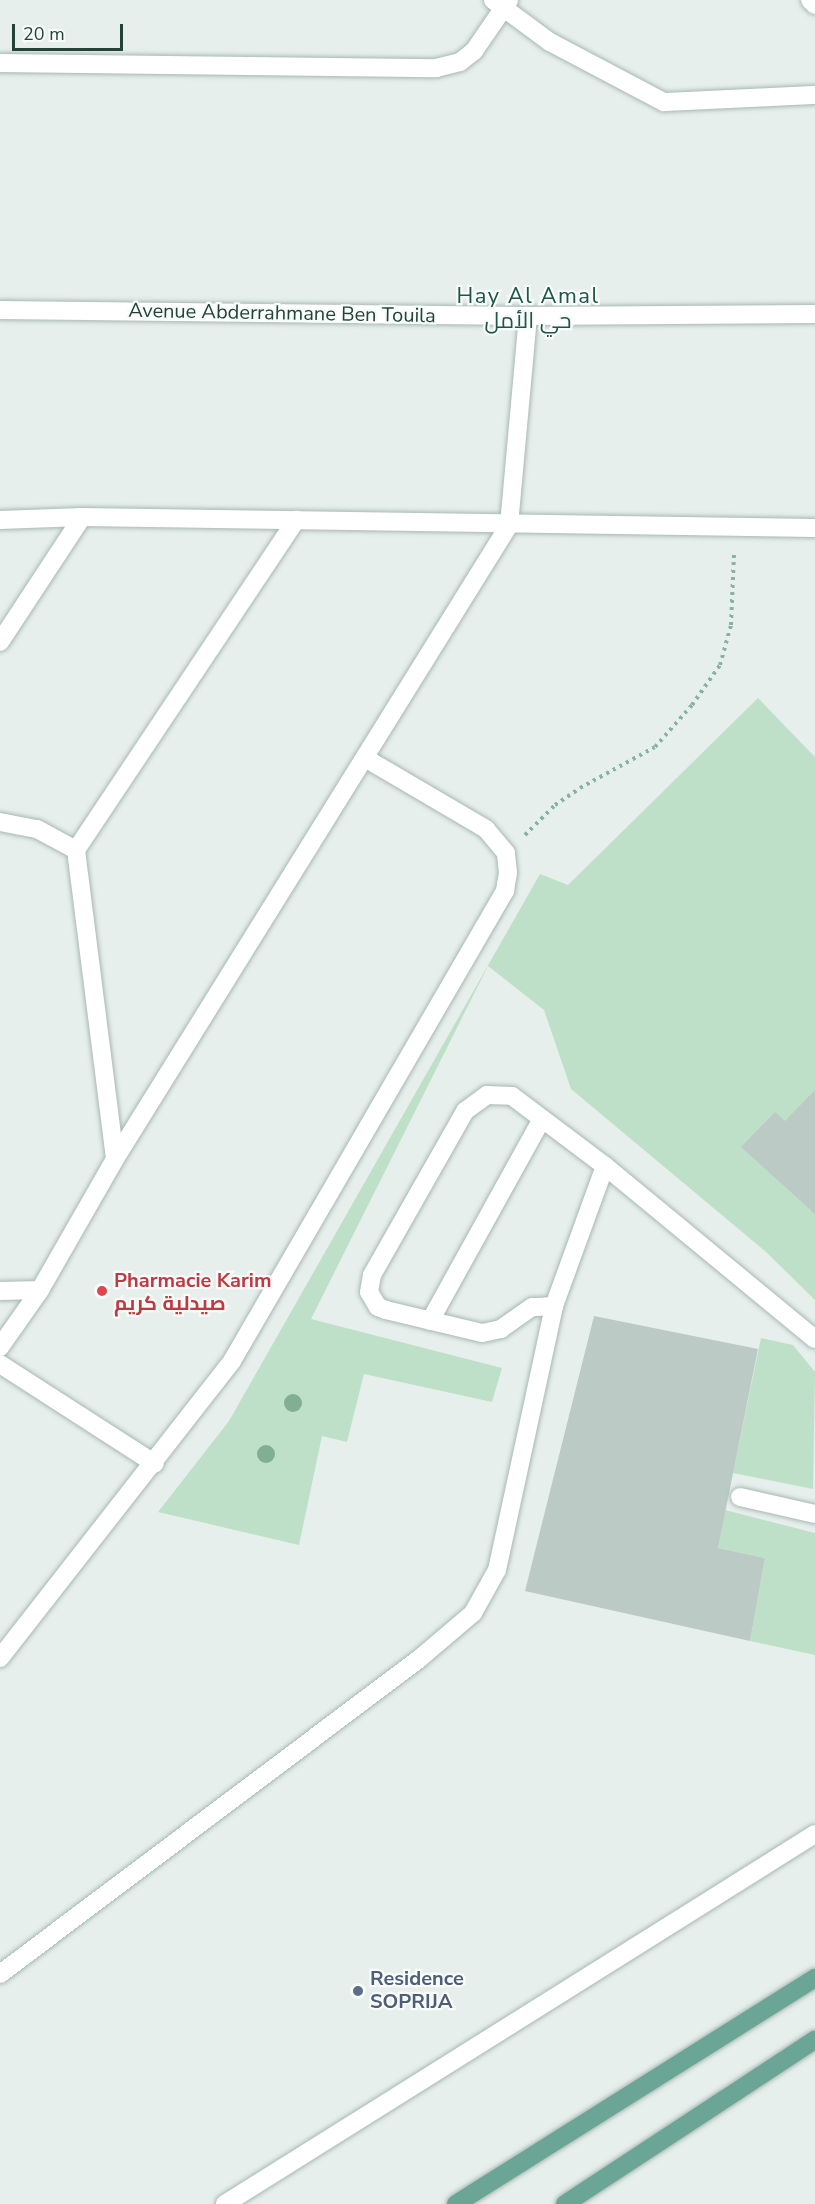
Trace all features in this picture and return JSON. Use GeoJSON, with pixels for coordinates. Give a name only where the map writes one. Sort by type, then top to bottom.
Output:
{"type":"FeatureCollection","features":[{"type":"Feature","properties":{"kind":"main road"},"geometry":{"type":"LineString","coordinates":[[456,2204],[815,1978]]}},
{"type":"Feature","properties":{"kind":"main road"},"geometry":{"type":"LineString","coordinates":[[565,2204],[815,2040]]}},
{"type":"Feature","properties":{"kind":"street"},"geometry":{"type":"LineString","coordinates":[[810,0],[815,5]]}},
{"type":"Feature","properties":{"kind":"street"},"geometry":{"type":"LineString","coordinates":[[0,63],[436,68],[460,62],[474,51],[502,2],[550,42],[664,102],[815,95]]}},
{"type":"Feature","properties":{"kind":"street","name":"Avenue Abderrahmane Ben Touila"},"geometry":{"type":"LineString","coordinates":[[0,310],[528,316],[815,314]]}},
{"type":"Feature","properties":{"kind":"street"},"geometry":{"type":"LineString","coordinates":[[0,1347],[40,1290],[115,1159],[509,525],[528,316]]}},
{"type":"Feature","properties":{"kind":"street"},"geometry":{"type":"LineString","coordinates":[[0,642],[82,517]]}},
{"type":"Feature","properties":{"kind":"street"},"geometry":{"type":"LineString","coordinates":[[0,520],[82,517],[815,528]]}},
{"type":"Feature","properties":{"kind":"street"},"geometry":{"type":"LineString","coordinates":[[115,1159],[76,850],[296,520]]}},
{"type":"Feature","properties":{"kind":"street"},"geometry":{"type":"LineString","coordinates":[[0,1658],[154,1464],[232,1361],[497,908],[508,873],[506,853],[486,830],[365,758]]}},
{"type":"Feature","properties":{"kind":"street"},"geometry":{"type":"LineString","coordinates":[[0,822],[37,829],[76,850]]}},
{"type":"Feature","properties":{"kind":"street"},"geometry":{"type":"LineString","coordinates":[[554,1306],[532,1307],[501,1329],[482,1333],[378,1307],[369,1292],[372,1275],[465,1111],[475,1101],[494,1094],[512,1096],[605,1166],[815,1339]]}},
{"type":"Feature","properties":{"kind":"street"},"geometry":{"type":"LineString","coordinates":[[430,1321],[542,1119]]}},
{"type":"Feature","properties":{"kind":"street"},"geometry":{"type":"LineString","coordinates":[[0,1974],[419,1659],[472,1612],[488,1592],[497,1570],[554,1306],[605,1166]]}},
{"type":"Feature","properties":{"kind":"street"},"geometry":{"type":"LineString","coordinates":[[0,1291],[40,1290]]}},
{"type":"Feature","properties":{"kind":"street"},"geometry":{"type":"LineString","coordinates":[[0,1364],[154,1464]]}},
{"type":"Feature","properties":{"kind":"street"},"geometry":{"type":"LineString","coordinates":[[740,1497],[815,1514]]}},
{"type":"Feature","properties":{"kind":"street"},"geometry":{"type":"LineString","coordinates":[[225,2204],[815,1833]]}},
{"type":"Feature","properties":{"kind":"path"},"geometry":{"type":"LineString","coordinates":[[506,853],[555,805],[655,747],[698,697],[720,665],[731,625],[736,528]]}},
{"type":"Feature","properties":{"kind":"green space"},"geometry":{"type":"Polygon","coordinates":[[[758,698],[815,757],[815,1300],[765,1251],[571,1089],[544,1010],[488,966],[311,1319],[502,1368],[492,1402],[364,1374],[347,1442],[322,1436],[299,1545],[158,1512],[229,1421],[540,874],[568,885],[758,698]]]}},
{"type":"Feature","properties":{"kind":"green space"},"geometry":{"type":"Polygon","coordinates":[[[761,1338],[793,1345],[815,1372],[813,1489],[733,1473],[761,1338]]]}},
{"type":"Feature","properties":{"kind":"green space"},"geometry":{"type":"Polygon","coordinates":[[[725,1510],[815,1533],[815,1655],[750,1641],[765,1558],[718,1548],[725,1510]]]}},
{"type":"Feature","properties":{"kind":"building"},"geometry":{"type":"Polygon","coordinates":[[[815,1090],[815,1214],[741,1147],[775,1112],[785,1121],[815,1090]]]}},
{"type":"Feature","properties":{"kind":"building"},"geometry":{"type":"Polygon","coordinates":[[[594,1316],[758,1349],[718,1548],[765,1558],[750,1641],[525,1591],[594,1316]]]}},
{"type":"Feature","properties":{"kind":"place","name":"Pharmacie Karim صيدلية كريم"},"geometry":{"type":"Point","coordinates":[102,1291]}},
{"type":"Feature","properties":{"kind":"place","name":"Residence SOPRIJA"},"geometry":{"type":"Point","coordinates":[358,1991]}},
{"type":"Feature","properties":{"kind":"district","name":"Hay Al Amal حي الأمل"},"geometry":{"type":"Point","coordinates":[528,308]}}]}
